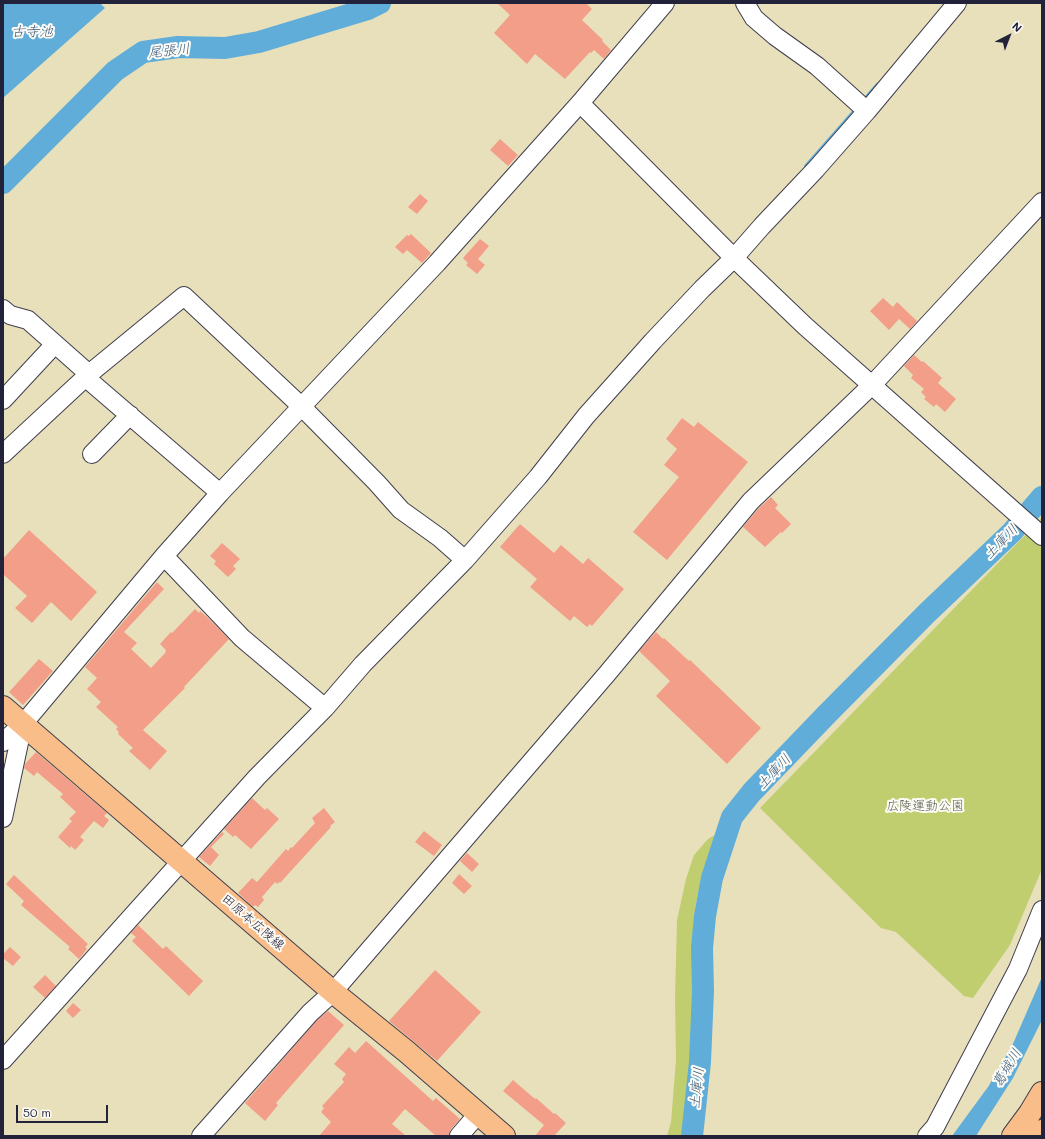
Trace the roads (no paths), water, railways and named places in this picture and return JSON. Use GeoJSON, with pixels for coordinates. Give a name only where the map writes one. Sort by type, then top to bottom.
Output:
{"type":"FeatureCollection","features":[{"type":"Feature","properties":{"kind":"main road","name":"田原本広陵線"},"geometry":{"type":"LineString","coordinates":[[3,707],[333,992],[407,1052],[504,1136]]}},
{"type":"Feature","properties":{"kind":"main road"},"geometry":{"type":"LineString","coordinates":[[1013,1136],[1030,1113],[1042,1093]]}},
{"type":"Feature","properties":{"kind":"main road"},"geometry":{"type":"LineString","coordinates":[[1038,1136],[1042,1131]]}},
{"type":"Feature","properties":{"kind":"street"},"geometry":{"type":"LineString","coordinates":[[3,742],[23,724],[164,556],[220,493],[412,291],[580,103],[665,3]]}},
{"type":"Feature","properties":{"kind":"street"},"geometry":{"type":"LineString","coordinates":[[745,3],[754,18],[775,36],[817,66],[867,111]]}},
{"type":"Feature","properties":{"kind":"street"},"geometry":{"type":"LineString","coordinates":[[3,1060],[257,777],[320,704],[363,664],[460,556],[538,477],[586,416],[648,346],[702,289],[734,258],[867,111],[957,3]]}},
{"type":"Feature","properties":{"kind":"street"},"geometry":{"type":"LineString","coordinates":[[580,103],[734,258],[805,326],[1012,508],[1039,527]]}},
{"type":"Feature","properties":{"kind":"street"},"geometry":{"type":"LineString","coordinates":[[201,1136],[310,1013],[333,992],[606,675],[750,500],[872,385],[1042,202]]}},
{"type":"Feature","properties":{"kind":"street"},"geometry":{"type":"LineString","coordinates":[[3,454],[87,375],[184,296],[302,407],[377,483],[401,510],[440,538],[460,556]]}},
{"type":"Feature","properties":{"kind":"street"},"geometry":{"type":"LineString","coordinates":[[3,309],[10,315],[28,320],[130,415],[220,493]]}},
{"type":"Feature","properties":{"kind":"street"},"geometry":{"type":"LineString","coordinates":[[3,400],[55,344]]}},
{"type":"Feature","properties":{"kind":"street"},"geometry":{"type":"LineString","coordinates":[[92,454],[130,415]]}},
{"type":"Feature","properties":{"kind":"street"},"geometry":{"type":"LineString","coordinates":[[164,556],[242,638],[320,704]]}},
{"type":"Feature","properties":{"kind":"street"},"geometry":{"type":"LineString","coordinates":[[3,818],[23,724]]}},
{"type":"Feature","properties":{"kind":"street"},"geometry":{"type":"LineString","coordinates":[[927,1136],[935,1127],[1018,969],[1042,910]]}},
{"type":"Feature","properties":{"kind":"street"},"geometry":{"type":"LineString","coordinates":[[459,1136],[478,1114]]}},
{"type":"Feature","properties":{"kind":"water","name":"古寺池"},"geometry":{"type":"Polygon","coordinates":[[[3,3],[100,3],[105,8],[3,98],[3,3]]]}},
{"type":"Feature","properties":{"kind":"water","name":"葛城川"},"geometry":{"type":"Polygon","coordinates":[[[1042,977],[1042,1020],[1013,1078],[976,1136],[952,1136],[988,1087],[1012,1046],[1042,977]]]}},
{"type":"Feature","properties":{"kind":"waterway","name":"尾張川"},"geometry":{"type":"LineString","coordinates":[[3,183],[115,71],[143,52],[178,47],[225,48],[259,42],[368,9],[380,3]]}},
{"type":"Feature","properties":{"kind":"waterway"},"geometry":{"type":"LineString","coordinates":[[864,100],[878,84]]}},
{"type":"Feature","properties":{"kind":"waterway"},"geometry":{"type":"LineString","coordinates":[[806,166],[857,108]]}},
{"type":"Feature","properties":{"kind":"waterway","name":"土庫川"},"geometry":{"type":"LineString","coordinates":[[692,1136],[700,1062],[703,991],[702,948],[705,916],[712,878],[732,817],[752,792],[828,713],[927,613],[1012,532],[1042,497]]}},
{"type":"Feature","properties":{"kind":"park label","name":"広陵運動公園"},"geometry":{"type":"Point","coordinates":[925,806]}}]}
